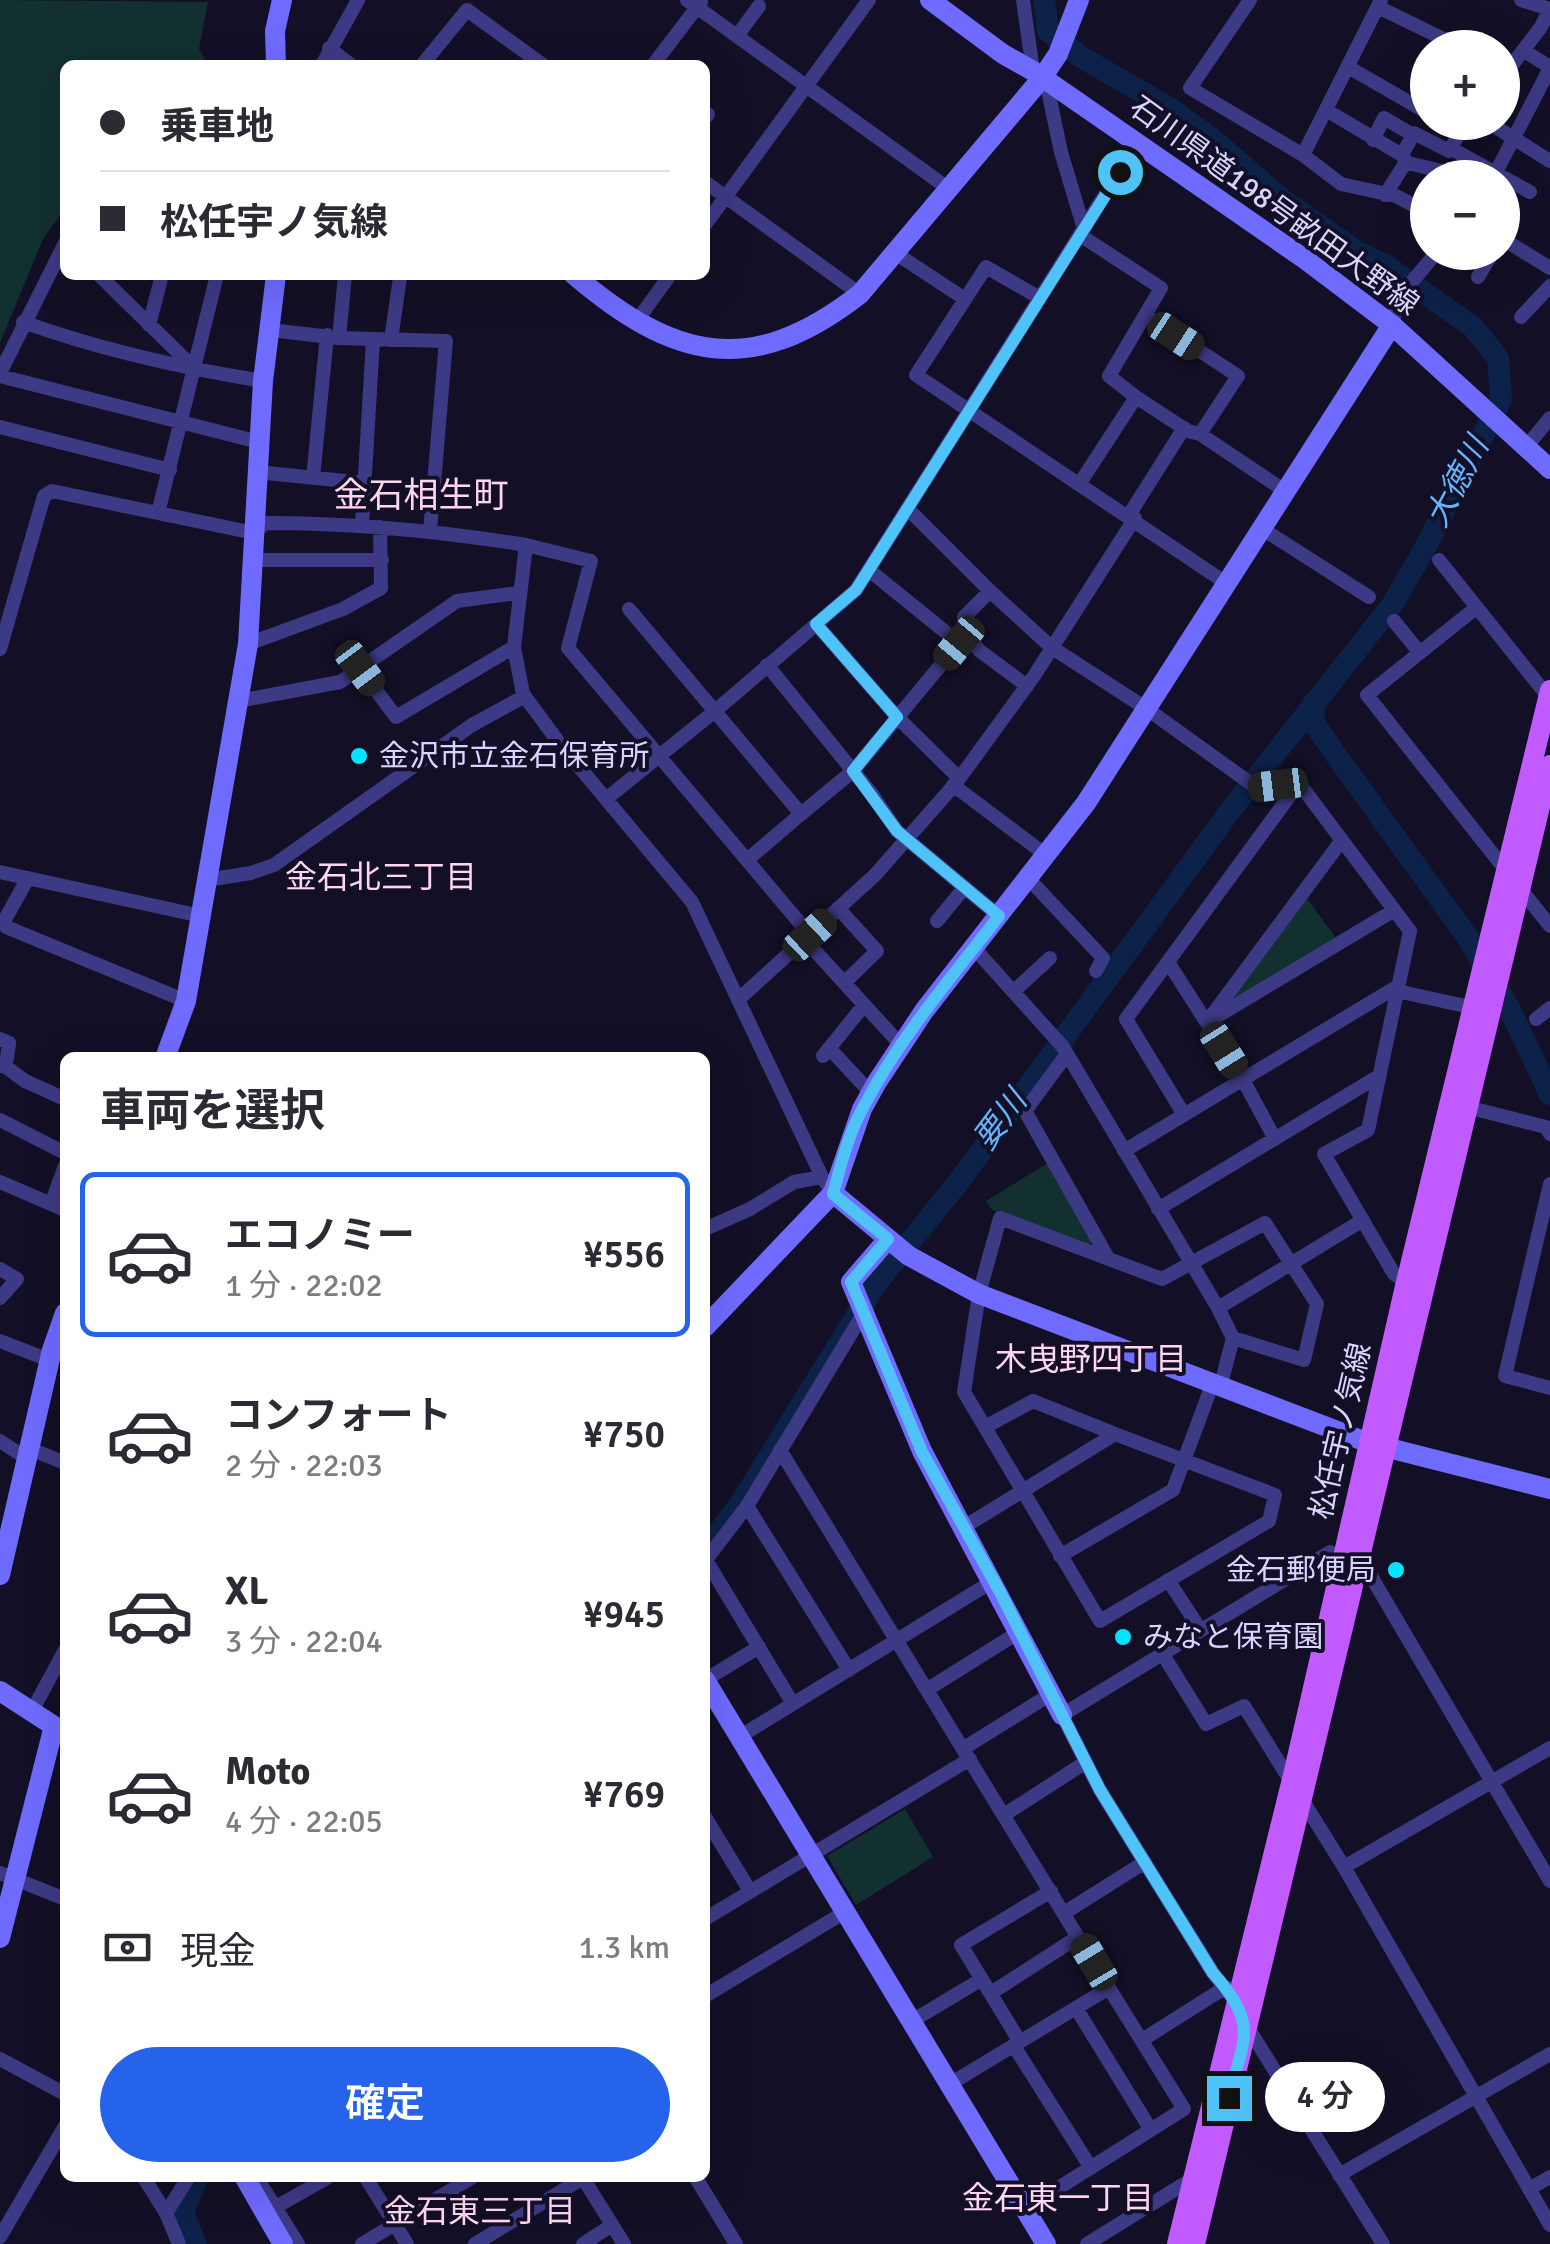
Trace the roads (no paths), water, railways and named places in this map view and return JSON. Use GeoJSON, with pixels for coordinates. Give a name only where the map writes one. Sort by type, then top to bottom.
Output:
{"type":"FeatureCollection","features":[{"type":"Feature","properties":{"kind":"main road","name":"松任宇ノ気線"},"geometry":{"type":"LineString","coordinates":[[1378,1446],[1406,1282],[1502,928],[1507,869],[1549,695]]}},
{"type":"Feature","properties":{"kind":"main road","name":"松任宇ノ気線"},"geometry":{"type":"LineString","coordinates":[[1502,928],[1520,888],[1550,765]]}},
{"type":"Feature","properties":{"kind":"main road","name":"松任宇ノ気線"},"geometry":{"type":"LineString","coordinates":[[1195,2244],[1230,1992],[1350,1560],[1467,1107],[1482,1009]]}},
{"type":"Feature","properties":{"kind":"main road","name":"松任宇ノ気線"},"geometry":{"type":"LineString","coordinates":[[1177,2244],[1201,2181],[1246,2026],[1302,1800],[1350,1560]]}},
{"type":"Feature","properties":{"kind":"street"},"geometry":{"type":"LineString","coordinates":[[276,60],[275,31],[282,0]]}},
{"type":"Feature","properties":{"kind":"street"},"geometry":{"type":"LineString","coordinates":[[324,60],[358,0]]}},
{"type":"Feature","properties":{"kind":"street"},"geometry":{"type":"LineString","coordinates":[[710,218],[869,0]]}},
{"type":"Feature","properties":{"kind":"street"},"geometry":{"type":"LineString","coordinates":[[1023,0],[1082,232],[1161,288],[1109,376],[1285,491]]}},
{"type":"Feature","properties":{"kind":"street"},"geometry":{"type":"LineString","coordinates":[[1250,0],[1190,88],[1303,156],[1341,184],[1396,196],[1410,203]]}},
{"type":"Feature","properties":{"kind":"street"},"geometry":{"type":"LineString","coordinates":[[1520,55],[1550,9],[1521,0]]}},
{"type":"Feature","properties":{"kind":"street"},"geometry":{"type":"LineString","coordinates":[[656,60],[696,2],[949,189]]}},
{"type":"Feature","properties":{"kind":"street","name":"石川県道198号畝田大野線"},"geometry":{"type":"LineString","coordinates":[[938,2],[1003,54],[1306,260],[1392,325],[1519,439]]}},
{"type":"Feature","properties":{"kind":"street"},"geometry":{"type":"LineString","coordinates":[[1303,156],[1380,3],[1429,30]]}},
{"type":"Feature","properties":{"kind":"street"},"geometry":{"type":"LineString","coordinates":[[737,36],[759,6]]}},
{"type":"Feature","properties":{"kind":"street"},"geometry":{"type":"LineString","coordinates":[[581,280],[636,322],[665,338],[704,348],[761,347],[812,328],[860,294],[949,189],[1058,54],[1077,6]]}},
{"type":"Feature","properties":{"kind":"street"},"geometry":{"type":"LineString","coordinates":[[426,60],[466,10],[536,60]]}},
{"type":"Feature","properties":{"kind":"street"},"geometry":{"type":"LineString","coordinates":[[328,48],[345,60]]}},
{"type":"Feature","properties":{"kind":"street"},"geometry":{"type":"LineString","coordinates":[[1520,129],[1550,67],[1524,51]]}},
{"type":"Feature","properties":{"kind":"street"},"geometry":{"type":"LineString","coordinates":[[1348,66],[1410,102]]}},
{"type":"Feature","properties":{"kind":"street"},"geometry":{"type":"LineString","coordinates":[[1326,110],[1410,161]]}},
{"type":"Feature","properties":{"kind":"street"},"geometry":{"type":"LineString","coordinates":[[1373,140],[1384,118],[1410,132]]}},
{"type":"Feature","properties":{"kind":"street"},"geometry":{"type":"LineString","coordinates":[[1386,195],[1417,140]]}},
{"type":"Feature","properties":{"kind":"street"},"geometry":{"type":"LineString","coordinates":[[1425,140],[1449,151],[1455,140]]}},
{"type":"Feature","properties":{"kind":"street"},"geometry":{"type":"LineString","coordinates":[[1520,140],[1550,161]]}},
{"type":"Feature","properties":{"kind":"street"},"geometry":{"type":"LineString","coordinates":[[606,799],[856,590],[1138,144]]}},
{"type":"Feature","properties":{"kind":"street"},"geometry":{"type":"LineString","coordinates":[[1450,148],[1470,160]]}},
{"type":"Feature","properties":{"kind":"street"},"geometry":{"type":"LineString","coordinates":[[710,185],[860,294]]}},
{"type":"Feature","properties":{"kind":"street"},"geometry":{"type":"LineString","coordinates":[[1520,187],[1530,192]]}},
{"type":"Feature","properties":{"kind":"street"},"geometry":{"type":"LineString","coordinates":[[1520,250],[1550,268]]}},
{"type":"Feature","properties":{"kind":"street"},"geometry":{"type":"LineString","coordinates":[[60,252],[0,375],[259,442]]}},
{"type":"Feature","properties":{"kind":"street"},"geometry":{"type":"LineString","coordinates":[[895,253],[965,299]]}},
{"type":"Feature","properties":{"kind":"street"},"geometry":{"type":"LineString","coordinates":[[1040,298],[986,268],[916,374],[1226,582]]}},
{"type":"Feature","properties":{"kind":"street"},"geometry":{"type":"LineString","coordinates":[[710,1322],[827,1185],[862,1109],[924,1011],[1086,802],[1392,325],[1399,297],[1421,270]]}},
{"type":"Feature","properties":{"kind":"street"},"geometry":{"type":"LineString","coordinates":[[1478,277],[1481,270]]}},
{"type":"Feature","properties":{"kind":"street"},"geometry":{"type":"LineString","coordinates":[[105,280],[196,370]]}},
{"type":"Feature","properties":{"kind":"street"},"geometry":{"type":"LineString","coordinates":[[149,325],[161,280]]}},
{"type":"Feature","properties":{"kind":"street"},"geometry":{"type":"LineString","coordinates":[[158,512],[216,280]]}},
{"type":"Feature","properties":{"kind":"street"},"geometry":{"type":"LineString","coordinates":[[167,1052],[186,1001],[248,644],[259,442],[275,280]]}},
{"type":"Feature","properties":{"kind":"street"},"geometry":{"type":"LineString","coordinates":[[313,478],[344,280]]}},
{"type":"Feature","properties":{"kind":"street"},"geometry":{"type":"LineString","coordinates":[[391,340],[400,280]]}},
{"type":"Feature","properties":{"kind":"street"},"geometry":{"type":"LineString","coordinates":[[636,322],[666,280]]}},
{"type":"Feature","properties":{"kind":"street"},"geometry":{"type":"LineString","coordinates":[[1521,317],[1550,286]]}},
{"type":"Feature","properties":{"kind":"street"},"geometry":{"type":"LineString","coordinates":[[1145,316],[1238,376],[1200,434]]}},
{"type":"Feature","properties":{"kind":"street"},"geometry":{"type":"LineString","coordinates":[[23,322],[68,338],[196,370],[264,381]]}},
{"type":"Feature","properties":{"kind":"street"},"geometry":{"type":"LineString","coordinates":[[270,330],[373,340],[446,341],[430,531]]}},
{"type":"Feature","properties":{"kind":"street"},"geometry":{"type":"LineString","coordinates":[[362,525],[373,340]]}},
{"type":"Feature","properties":{"kind":"street"},"geometry":{"type":"LineString","coordinates":[[1080,483],[1136,397]]}},
{"type":"Feature","properties":{"kind":"street"},"geometry":{"type":"LineString","coordinates":[[1550,418],[1519,439],[1550,469]]}},
{"type":"Feature","properties":{"kind":"street"},"geometry":{"type":"LineString","coordinates":[[0,427],[170,470]]}},
{"type":"Feature","properties":{"kind":"street"},"geometry":{"type":"LineString","coordinates":[[739,999],[908,839],[956,782],[1027,686],[1184,428]]}},
{"type":"Feature","properties":{"kind":"street"},"geometry":{"type":"LineString","coordinates":[[257,472],[365,483]]}},
{"type":"Feature","properties":{"kind":"street"},"geometry":{"type":"LineString","coordinates":[[0,648],[44,496],[52,491],[254,533]]}},
{"type":"Feature","properties":{"kind":"street"},"geometry":{"type":"LineString","coordinates":[[909,510],[1051,647],[1252,784],[1299,783]]}},
{"type":"Feature","properties":{"kind":"street"},"geometry":{"type":"LineString","coordinates":[[254,533],[265,523],[362,525],[526,545],[590,561],[568,648],[747,860],[844,983],[901,1046]]}},
{"type":"Feature","properties":{"kind":"street"},"geometry":{"type":"LineString","coordinates":[[248,644],[343,609],[381,588],[380,527]]}},
{"type":"Feature","properties":{"kind":"street"},"geometry":{"type":"LineString","coordinates":[[1262,528],[1369,597]]}},
{"type":"Feature","properties":{"kind":"street"},"geometry":{"type":"LineString","coordinates":[[526,545],[514,647],[525,696],[692,902],[827,1185],[898,1247],[979,1294],[1378,1446],[1549,1482]]}},
{"type":"Feature","properties":{"kind":"street"},"geometry":{"type":"LineString","coordinates":[[254,560],[382,560]]}},
{"type":"Feature","properties":{"kind":"street"},"geometry":{"type":"LineString","coordinates":[[1439,560],[1549,695]]}},
{"type":"Feature","properties":{"kind":"street"},"geometry":{"type":"LineString","coordinates":[[868,570],[1027,686]]}},
{"type":"Feature","properties":{"kind":"street"},"geometry":{"type":"LineString","coordinates":[[747,860],[853,771],[961,638],[964,617],[990,592]]}},
{"type":"Feature","properties":{"kind":"street"},"geometry":{"type":"LineString","coordinates":[[238,701],[340,682],[458,601],[518,594]]}},
{"type":"Feature","properties":{"kind":"street"},"geometry":{"type":"LineString","coordinates":[[1477,608],[1367,695],[1550,926]]}},
{"type":"Feature","properties":{"kind":"street"},"geometry":{"type":"LineString","coordinates":[[629,609],[800,814]]}},
{"type":"Feature","properties":{"kind":"street"},"geometry":{"type":"LineString","coordinates":[[1394,621],[1420,652]]}},
{"type":"Feature","properties":{"kind":"street"},"geometry":{"type":"LineString","coordinates":[[816,624],[956,782],[1046,855]]}},
{"type":"Feature","properties":{"kind":"street"},"geometry":{"type":"LineString","coordinates":[[360,668],[396,717],[514,647]]}},
{"type":"Feature","properties":{"kind":"street"},"geometry":{"type":"LineString","coordinates":[[767,665],[883,814],[999,916]]}},
{"type":"Feature","properties":{"kind":"street"},"geometry":{"type":"LineString","coordinates":[[207,880],[274,865],[472,725],[525,696]]}},
{"type":"Feature","properties":{"kind":"street"},"geometry":{"type":"LineString","coordinates":[[1299,783],[1410,931],[1368,1130],[1324,1154],[1394,1274],[1406,1282]]}},
{"type":"Feature","properties":{"kind":"street"},"geometry":{"type":"LineString","coordinates":[[1184,1113],[1126,1019],[1299,783]]}},
{"type":"Feature","properties":{"kind":"street"},"geometry":{"type":"LineString","coordinates":[[1207,1022],[1342,840]]}},
{"type":"Feature","properties":{"kind":"street"},"geometry":{"type":"LineString","coordinates":[[0,872],[201,916]]}},
{"type":"Feature","properties":{"kind":"street"},"geometry":{"type":"LineString","coordinates":[[28,878],[3,923],[6,927],[186,1001]]}},
{"type":"Feature","properties":{"kind":"street"},"geometry":{"type":"LineString","coordinates":[[1028,878],[1102,958],[1096,971]]}},
{"type":"Feature","properties":{"kind":"street"},"geometry":{"type":"LineString","coordinates":[[938,921],[965,887]]}},
{"type":"Feature","properties":{"kind":"street"},"geometry":{"type":"LineString","coordinates":[[838,908],[876,952],[844,983]]}},
{"type":"Feature","properties":{"kind":"street"},"geometry":{"type":"LineString","coordinates":[[1207,1022],[1394,910]]}},
{"type":"Feature","properties":{"kind":"street"},"geometry":{"type":"LineString","coordinates":[[974,948],[1062,1046],[1233,1338],[1172,1490],[1060,1556]]}},
{"type":"Feature","properties":{"kind":"street"},"geometry":{"type":"LineString","coordinates":[[1014,992],[1050,958]]}},
{"type":"Feature","properties":{"kind":"street"},"geometry":{"type":"LineString","coordinates":[[1168,962],[1242,1078],[1274,1138]]}},
{"type":"Feature","properties":{"kind":"street"},"geometry":{"type":"LineString","coordinates":[[1124,1151],[1398,988],[1482,1009]]}},
{"type":"Feature","properties":{"kind":"street"},"geometry":{"type":"LineString","coordinates":[[864,1005],[826,1052],[871,1093]]}},
{"type":"Feature","properties":{"kind":"street"},"geometry":{"type":"LineString","coordinates":[[1536,1020],[1550,1008]]}},
{"type":"Feature","properties":{"kind":"street"},"geometry":{"type":"LineString","coordinates":[[0,1039],[9,1042],[1,1065],[60,1097]]}},
{"type":"Feature","properties":{"kind":"street"},"geometry":{"type":"LineString","coordinates":[[1062,1046],[1025,1111],[1108,1258]]}},
{"type":"Feature","properties":{"kind":"street"},"geometry":{"type":"LineString","coordinates":[[1158,1209],[1379,1076]]}},
{"type":"Feature","properties":{"kind":"street"},"geometry":{"type":"LineString","coordinates":[[1467,1107],[1546,1126],[1550,1134]]}},
{"type":"Feature","properties":{"kind":"street"},"geometry":{"type":"LineString","coordinates":[[0,1120],[60,1150]]}},
{"type":"Feature","properties":{"kind":"street"},"geometry":{"type":"LineString","coordinates":[[0,1182],[58,1207]]}},
{"type":"Feature","properties":{"kind":"street"},"geometry":{"type":"LineString","coordinates":[[710,1227],[750,1209],[794,1182],[827,1185]]}},
{"type":"Feature","properties":{"kind":"street"},"geometry":{"type":"LineString","coordinates":[[1550,1184],[1544,1233],[1505,1376],[1550,1388]]}},
{"type":"Feature","properties":{"kind":"street"},"geometry":{"type":"LineString","coordinates":[[985,1427],[1033,1402],[1275,1495],[1268,1521],[1100,1621],[964,1392],[979,1294],[1000,1218],[1162,1279],[1264,1223],[1316,1304],[1304,1360],[1233,1338]]}},
{"type":"Feature","properties":{"kind":"street"},"geometry":{"type":"LineString","coordinates":[[1218,1308],[1362,1220]]}},
{"type":"Feature","properties":{"kind":"street"},"geometry":{"type":"LineString","coordinates":[[898,1247],[851,1282],[922,1452],[1086,1762],[1383,2244]]}},
{"type":"Feature","properties":{"kind":"street"},"geometry":{"type":"LineString","coordinates":[[0,1268],[17,1278],[0,1298]]}},
{"type":"Feature","properties":{"kind":"street"},"geometry":{"type":"LineString","coordinates":[[710,1556],[748,1506],[861,1309]]}},
{"type":"Feature","properties":{"kind":"street"},"geometry":{"type":"LineString","coordinates":[[0,1341],[55,1355],[27,1453],[0,1574]]}},
{"type":"Feature","properties":{"kind":"street"},"geometry":{"type":"LineString","coordinates":[[964,1527],[1116,1434]]}},
{"type":"Feature","properties":{"kind":"street"},"geometry":{"type":"LineString","coordinates":[[0,1442],[60,1462]]}},
{"type":"Feature","properties":{"kind":"street"},"geometry":{"type":"LineString","coordinates":[[780,1450],[1184,2108],[1025,2209]]}},
{"type":"Feature","properties":{"kind":"street"},"geometry":{"type":"LineString","coordinates":[[748,1506],[849,1670]]}},
{"type":"Feature","properties":{"kind":"street"},"geometry":{"type":"LineString","coordinates":[[1062,1715],[1330,1552],[1368,1571],[1550,1880]]}},
{"type":"Feature","properties":{"kind":"street"},"geometry":{"type":"LineString","coordinates":[[710,1568],[793,1704]]}},
{"type":"Feature","properties":{"kind":"street"},"geometry":{"type":"LineString","coordinates":[[739,1738],[993,1580]]}},
{"type":"Feature","properties":{"kind":"street"},"geometry":{"type":"LineString","coordinates":[[1168,1580],[1200,1630]]}},
{"type":"Feature","properties":{"kind":"street"},"geometry":{"type":"LineString","coordinates":[[928,1689],[1020,1632]]}},
{"type":"Feature","properties":{"kind":"street"},"geometry":{"type":"LineString","coordinates":[[710,1677],[758,1647]]}},
{"type":"Feature","properties":{"kind":"street"},"geometry":{"type":"LineString","coordinates":[[1162,1653],[1206,1724],[1244,1706],[1344,1867],[1550,2225]]}},
{"type":"Feature","properties":{"kind":"street"},"geometry":{"type":"LineString","coordinates":[[32,1711],[60,1659]]}},
{"type":"Feature","properties":{"kind":"street"},"geometry":{"type":"LineString","coordinates":[[710,1689],[1046,2244]]}},
{"type":"Feature","properties":{"kind":"street"},"geometry":{"type":"LineString","coordinates":[[0,1691],[59,1728],[8,1876],[0,1938]]}},
{"type":"Feature","properties":{"kind":"street"},"geometry":{"type":"LineString","coordinates":[[710,1916],[967,1754],[1051,1694]]}},
{"type":"Feature","properties":{"kind":"street"},"geometry":{"type":"LineString","coordinates":[[1344,1867],[1550,1748]]}},
{"type":"Feature","properties":{"kind":"street"},"geometry":{"type":"LineString","coordinates":[[1004,1815],[1086,1762]]}},
{"type":"Feature","properties":{"kind":"street"},"geometry":{"type":"LineString","coordinates":[[710,1825],[750,1891]]}},
{"type":"Feature","properties":{"kind":"street"},"geometry":{"type":"LineString","coordinates":[[1064,1913],[1145,1862]]}},
{"type":"Feature","properties":{"kind":"street"},"geometry":{"type":"LineString","coordinates":[[8,1876],[60,1897]]}},
{"type":"Feature","properties":{"kind":"street"},"geometry":{"type":"LineString","coordinates":[[1050,1891],[962,1945],[1090,2168]]}},
{"type":"Feature","properties":{"kind":"street"},"geometry":{"type":"LineString","coordinates":[[710,1993],[845,1912]]}},
{"type":"Feature","properties":{"kind":"street"},"geometry":{"type":"LineString","coordinates":[[990,1993],[1078,1936]]}},
{"type":"Feature","properties":{"kind":"street"},"geometry":{"type":"LineString","coordinates":[[912,2020],[982,1978]]}},
{"type":"Feature","properties":{"kind":"street"},"geometry":{"type":"LineString","coordinates":[[950,2084],[1109,1988]]}},
{"type":"Feature","properties":{"kind":"street"},"geometry":{"type":"LineString","coordinates":[[1142,2040],[1230,1992]]}},
{"type":"Feature","properties":{"kind":"street"},"geometry":{"type":"LineString","coordinates":[[1076,2008],[1150,2130]]}},
{"type":"Feature","properties":{"kind":"street"},"geometry":{"type":"LineString","coordinates":[[1339,2175],[1550,2054]]}},
{"type":"Feature","properties":{"kind":"street"},"geometry":{"type":"LineString","coordinates":[[0,2059],[60,2091]]}},
{"type":"Feature","properties":{"kind":"street"},"geometry":{"type":"LineString","coordinates":[[0,2237],[60,2135]]}},
{"type":"Feature","properties":{"kind":"street"},"geometry":{"type":"LineString","coordinates":[[1529,2189],[1550,2178]]}},
{"type":"Feature","properties":{"kind":"street"},"geometry":{"type":"LineString","coordinates":[[1087,2244],[1201,2181]]}},
{"type":"Feature","properties":{"kind":"street"},"geometry":{"type":"LineString","coordinates":[[147,2182],[179,2244]]}},
{"type":"Feature","properties":{"kind":"street"},"geometry":{"type":"LineString","coordinates":[[166,2213],[185,2182]]}},
{"type":"Feature","properties":{"kind":"street"},"geometry":{"type":"LineString","coordinates":[[247,2182],[282,2244]]}},
{"type":"Feature","properties":{"kind":"street"},"geometry":{"type":"LineString","coordinates":[[260,2182],[298,2244]]}},
{"type":"Feature","properties":{"kind":"street"},"geometry":{"type":"LineString","coordinates":[[274,2208],[320,2182]]}},
{"type":"Feature","properties":{"kind":"street"},"geometry":{"type":"LineString","coordinates":[[369,2182],[407,2244]]}},
{"type":"Feature","properties":{"kind":"street"},"geometry":{"type":"LineString","coordinates":[[362,2244],[464,2182]]}},
{"type":"Feature","properties":{"kind":"street"},"geometry":{"type":"LineString","coordinates":[[476,2244],[577,2182]]}},
{"type":"Feature","properties":{"kind":"street"},"geometry":{"type":"LineString","coordinates":[[585,2182],[624,2244]]}},
{"type":"Feature","properties":{"kind":"street"},"geometry":{"type":"LineString","coordinates":[[698,2182],[736,2244]]}},
{"type":"Feature","properties":{"kind":"street"},"geometry":{"type":"LineString","coordinates":[[583,2244],[612,2225]]}},
{"type":"Feature","properties":{"kind":"waterway","name":"要川"},"geometry":{"type":"LineString","coordinates":[[713,1540],[742,1501],[876,1284],[960,1180],[1230,811],[1392,605],[1501,400],[1498,358],[1473,327],[1280,198],[1215,141],[1171,109],[1081,57],[1048,31],[1044,0]]}},
{"type":"Feature","properties":{"kind":"waterway","name":"大徳川"},"geometry":{"type":"LineString","coordinates":[[1314,702],[1314,723],[1468,938],[1510,1010],[1550,1094]]}},
{"type":"Feature","properties":{"kind":"waterway","name":"要川"},"geometry":{"type":"LineString","coordinates":[[195,2182],[183,2213],[196,2244]]}},
{"type":"Feature","properties":{"kind":"place","name":"金沢市立金石保育所"},"geometry":{"type":"Point","coordinates":[359,756]}},
{"type":"Feature","properties":{"kind":"place","name":"金石郵便局"},"geometry":{"type":"Point","coordinates":[1396,1570]}},
{"type":"Feature","properties":{"kind":"place","name":"みなと保育園"},"geometry":{"type":"Point","coordinates":[1123,1637]}},
{"type":"Feature","properties":{"kind":"district","name":"金石相生町"},"geometry":{"type":"Point","coordinates":[421,495]}},
{"type":"Feature","properties":{"kind":"district","name":"金石北三丁目"},"geometry":{"type":"Point","coordinates":[381,877]}},
{"type":"Feature","properties":{"kind":"district","name":"木曳野四丁目"},"geometry":{"type":"Point","coordinates":[1091,1359]}},
{"type":"Feature","properties":{"kind":"district","name":"金石東一丁目"},"geometry":{"type":"Point","coordinates":[1058,2198]}},
{"type":"Feature","properties":{"kind":"district","name":"金石東三丁目"},"geometry":{"type":"Point","coordinates":[480,2211]}}]}
